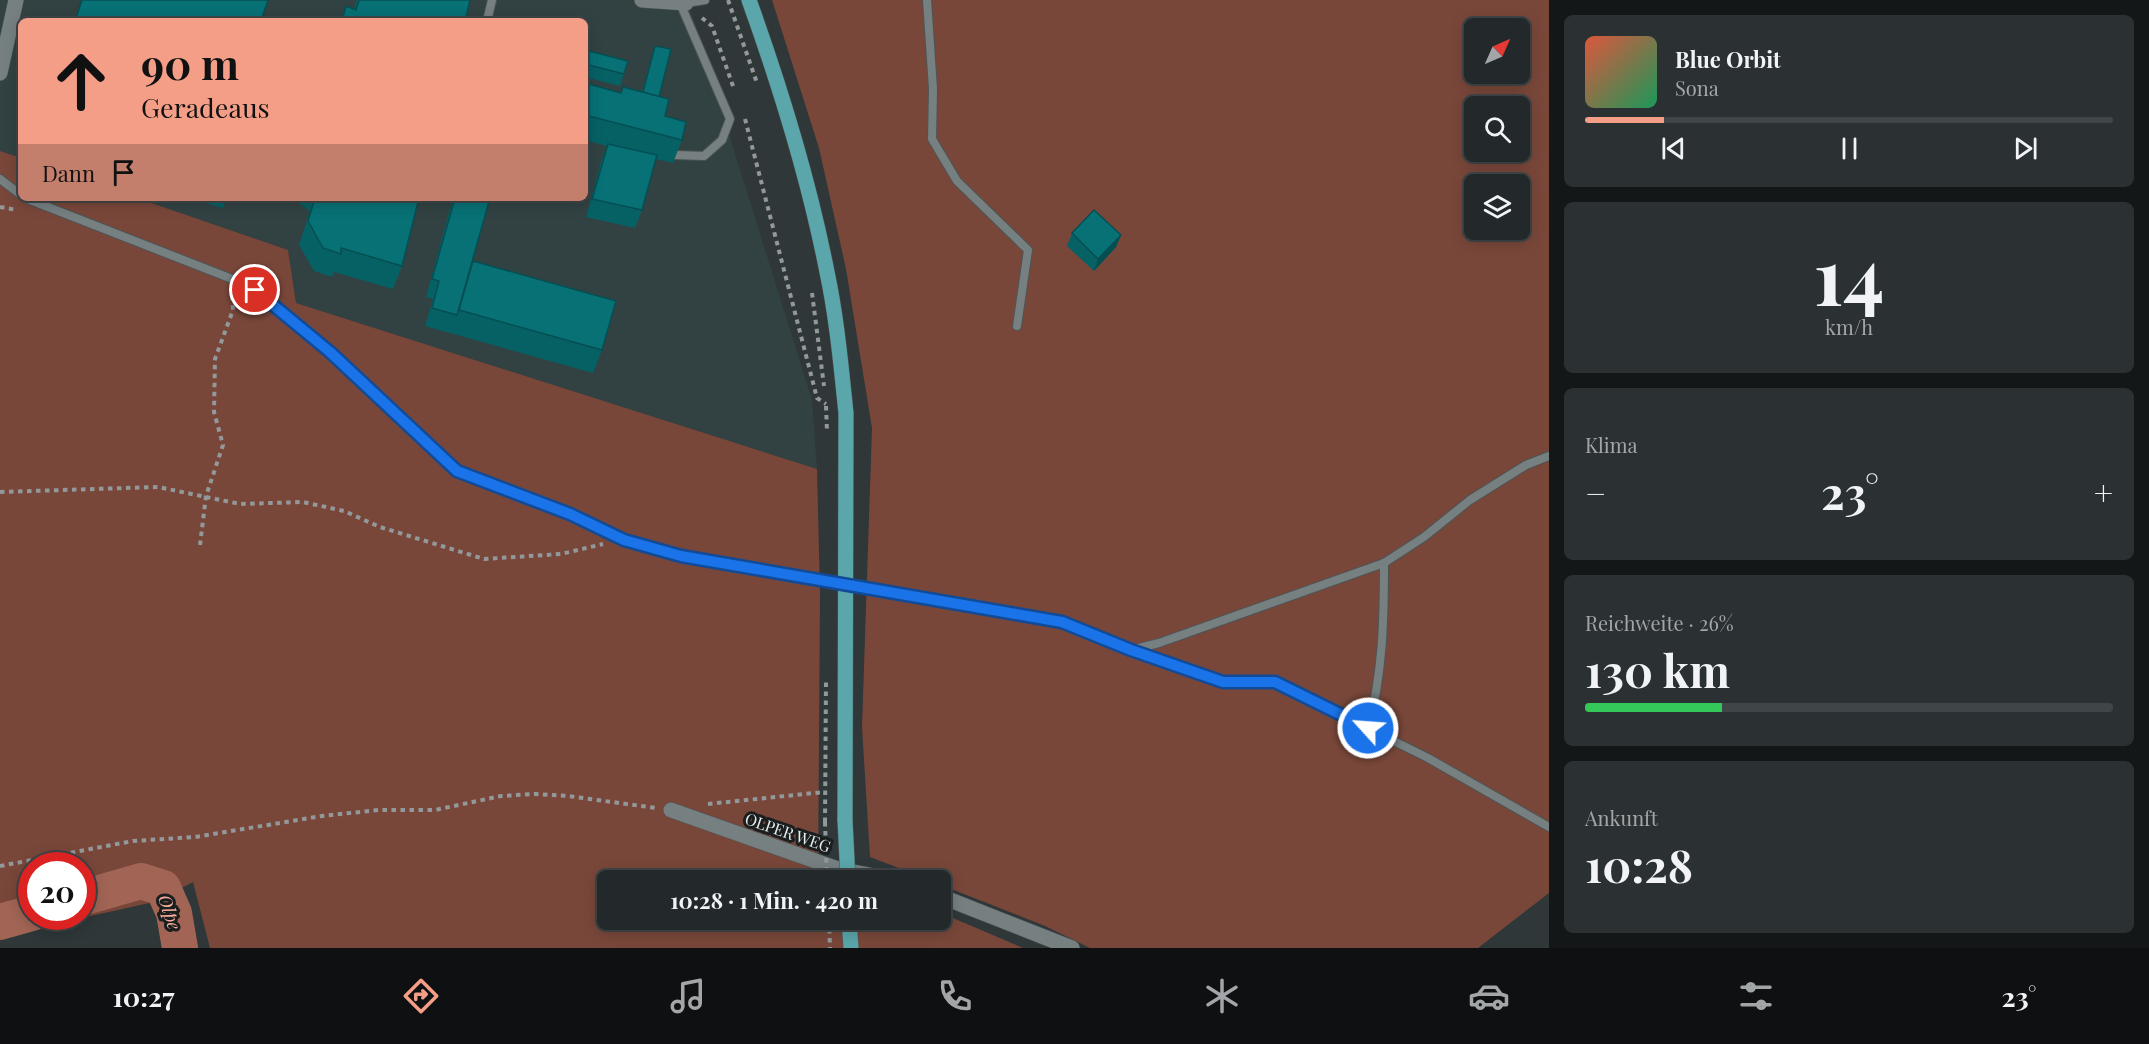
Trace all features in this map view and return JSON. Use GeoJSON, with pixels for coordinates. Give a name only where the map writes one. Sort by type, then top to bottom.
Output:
{"type":"FeatureCollection","features":[{"type":"Feature","properties":{"kind":"main road"},"geometry":{"type":"LineString","coordinates":[[748,0],[799,152],[828,273],[846,413],[845,820],[848,870]]}},
{"type":"Feature","properties":{"kind":"main road"},"geometry":{"type":"LineString","coordinates":[[850,930],[851,948]]}},
{"type":"Feature","properties":{"kind":"street"},"geometry":{"type":"LineString","coordinates":[[0,73],[16,0]]}},
{"type":"Feature","properties":{"kind":"street"},"geometry":{"type":"LineString","coordinates":[[642,0],[683,3]]}},
{"type":"Feature","properties":{"kind":"street","name":"OLPER WEG"},"geometry":{"type":"LineString","coordinates":[[671,810],[843,870]]}},
{"type":"Feature","properties":{"kind":"street"},"geometry":{"type":"LineString","coordinates":[[951,900],[1072,948]]}},
{"type":"Feature","properties":{"kind":"lane"},"geometry":{"type":"LineString","coordinates":[[488,18],[492,0]]}},
{"type":"Feature","properties":{"kind":"lane"},"geometry":{"type":"LineString","coordinates":[[676,155],[704,156],[722,141],[730,119],[683,3],[705,0]]}},
{"type":"Feature","properties":{"kind":"lane"},"geometry":{"type":"LineString","coordinates":[[927,0],[933,89],[932,139],[957,181],[1028,250],[1017,326]]}},
{"type":"Feature","properties":{"kind":"lane"},"geometry":{"type":"LineString","coordinates":[[0,179],[18,193]]}},
{"type":"Feature","properties":{"kind":"lane"},"geometry":{"type":"LineString","coordinates":[[33,201],[250,286],[330,352],[457,471],[570,514],[624,540],[681,556],[1062,622],[1131,650],[1223,682],[1275,682],[1368,728],[1549,827]]}},
{"type":"Feature","properties":{"kind":"lane"},"geometry":{"type":"LineString","coordinates":[[1131,650],[1384,563],[1424,537],[1470,500],[1526,465],[1549,456]]}},
{"type":"Feature","properties":{"kind":"lane"},"geometry":{"type":"LineString","coordinates":[[1368,728],[1377,698],[1383,654],[1384,563]]}},
{"type":"Feature","properties":{"kind":"path"},"geometry":{"type":"LineString","coordinates":[[728,0],[760,91]]}},
{"type":"Feature","properties":{"kind":"path"},"geometry":{"type":"LineString","coordinates":[[683,3],[712,26],[738,99]]}},
{"type":"Feature","properties":{"kind":"path"},"geometry":{"type":"LineString","coordinates":[[741,109],[817,398],[826,404]]}},
{"type":"Feature","properties":{"kind":"path"},"geometry":{"type":"LineString","coordinates":[[200,545],[206,496],[223,445],[214,412],[215,359],[232,310],[232,279]]}},
{"type":"Feature","properties":{"kind":"path"},"geometry":{"type":"LineString","coordinates":[[811,291],[826,404],[827,438]]}},
{"type":"Feature","properties":{"kind":"path"},"geometry":{"type":"LineString","coordinates":[[0,492],[158,487],[240,504],[303,502],[344,511],[380,527],[484,559],[561,554],[605,544]]}},
{"type":"Feature","properties":{"kind":"path"},"geometry":{"type":"LineString","coordinates":[[827,668],[824,792],[827,870]]}},
{"type":"Feature","properties":{"kind":"path"},"geometry":{"type":"LineString","coordinates":[[706,804],[824,792]]}},
{"type":"Feature","properties":{"kind":"path"},"geometry":{"type":"LineString","coordinates":[[0,866],[133,842],[195,837],[322,816],[378,810],[435,810],[501,796],[535,794],[568,796],[636,806]]}},
{"type":"Feature","properties":{"kind":"path"},"geometry":{"type":"LineString","coordinates":[[829,930],[830,948]]}},
{"type":"Feature","properties":{"kind":"shaded area"},"geometry":{"type":"Polygon","coordinates":[[[0,0],[687,0],[812,400],[817,469],[296,303],[288,250],[146,201],[588,201],[588,18],[18,18],[18,157],[0,151],[0,0]]]}},
{"type":"Feature","properties":{"kind":"shaded area"},"geometry":{"type":"Polygon","coordinates":[[[772,0],[1549,0],[1549,893],[1478,948],[1090,948],[1045,926],[951,889],[951,870],[904,870],[870,857],[862,727],[872,428],[846,269],[819,148],[772,0]]]}},
{"type":"Feature","properties":{"kind":"shaded area"},"geometry":{"type":"Polygon","coordinates":[[[0,151],[18,157],[18,201],[146,201],[288,250],[296,303],[817,469],[820,594],[818,870],[597,870],[597,930],[951,930],[951,917],[1023,948],[210,948],[193,882],[154,902],[96,915],[96,852],[18,852],[18,930],[27,930],[0,936],[0,151]]]}},
{"type":"Feature","properties":{"kind":"building"},"geometry":{"type":"Polygon","coordinates":[[[82,0],[268,0],[262,18],[76,18],[82,0]]]}},
{"type":"Feature","properties":{"kind":"building"},"geometry":{"type":"Polygon","coordinates":[[[359,0],[470,0],[466,18],[343,18],[346,6],[356,10],[359,0]]]}},
{"type":"Feature","properties":{"kind":"building"},"geometry":{"type":"Polygon","coordinates":[[[655,46],[671,49],[659,97],[643,92],[655,46]]]}},
{"type":"Feature","properties":{"kind":"building"},"geometry":{"type":"Polygon","coordinates":[[[588,51],[628,61],[624,74],[588,65],[588,51]]]}},
{"type":"Feature","properties":{"kind":"building"},"geometry":{"type":"Polygon","coordinates":[[[588,84],[621,93],[623,87],[669,99],[665,116],[686,122],[682,140],[588,116],[588,84]]]}},
{"type":"Feature","properties":{"kind":"building"},"geometry":{"type":"Polygon","coordinates":[[[608,144],[657,155],[642,210],[592,199],[608,144]]]}},
{"type":"Feature","properties":{"kind":"building"},"geometry":{"type":"Polygon","coordinates":[[[314,201],[418,201],[402,266],[341,248],[341,254],[323,248],[308,221],[314,201]]]}},
{"type":"Feature","properties":{"kind":"building"},"geometry":{"type":"Polygon","coordinates":[[[454,201],[489,201],[457,315],[432,308],[439,281],[432,279],[454,201]]]}},
{"type":"Feature","properties":{"kind":"building"},"geometry":{"type":"Polygon","coordinates":[[[1094,210],[1121,235],[1098,259],[1072,233],[1094,210]]]}},
{"type":"Feature","properties":{"kind":"building"},"geometry":{"type":"Polygon","coordinates":[[[473,261],[616,301],[602,350],[459,310],[473,261]]]}},
{"type":"Feature","properties":{"kind":"waterway","name":"Olpe"},"geometry":{"type":"LineString","coordinates":[[96,894],[141,881],[163,888],[174,913],[180,948]]}},
{"type":"Feature","properties":{"kind":"waterway","name":"Olpe"},"geometry":{"type":"LineString","coordinates":[[0,922],[18,917]]}},
{"type":"Feature","properties":{"kind":"route"},"geometry":{"type":"LineString","coordinates":[[255,290],[330,352],[457,471],[570,514],[624,540],[681,556],[1062,622],[1131,650],[1223,682],[1275,682],[1368,728]]}}]}
